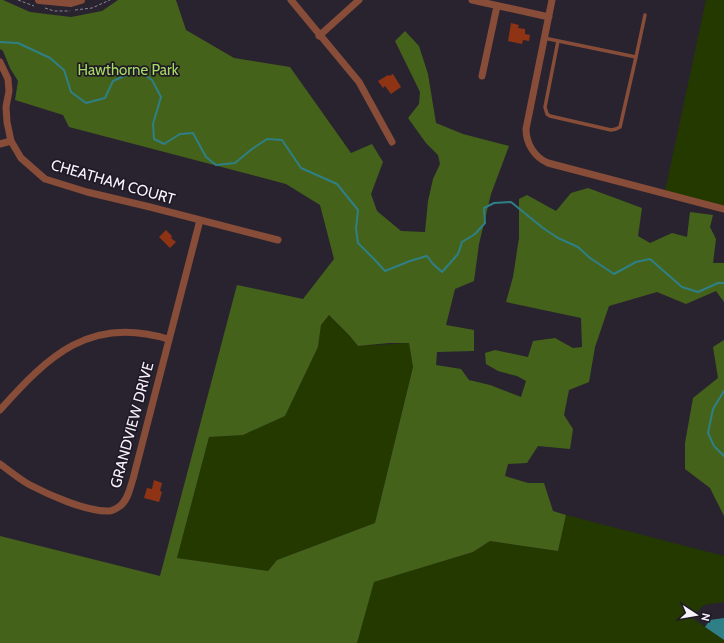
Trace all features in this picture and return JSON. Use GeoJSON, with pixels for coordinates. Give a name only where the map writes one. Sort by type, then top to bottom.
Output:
{"type":"FeatureCollection","features":[{"type":"Feature","properties":{"kind":"street"},"geometry":{"type":"LineString","coordinates":[[39,0],[71,3],[80,0]]}},
{"type":"Feature","properties":{"kind":"street"},"geometry":{"type":"LineString","coordinates":[[291,0],[359,82],[392,142]]}},
{"type":"Feature","properties":{"kind":"street"},"geometry":{"type":"LineString","coordinates":[[320,36],[359,0]]}},
{"type":"Feature","properties":{"kind":"street"},"geometry":{"type":"LineString","coordinates":[[472,0],[549,17]]}},
{"type":"Feature","properties":{"kind":"street"},"geometry":{"type":"LineString","coordinates":[[552,0],[526,129],[528,141],[532,150],[539,158],[548,163],[724,208]]}},
{"type":"Feature","properties":{"kind":"street"},"geometry":{"type":"LineString","coordinates":[[482,76],[497,6]]}},
{"type":"Feature","properties":{"kind":"street","name":"CHEATHAM COURT"},"geometry":{"type":"LineString","coordinates":[[0,62],[8,79],[9,91],[6,107],[11,141],[21,158],[45,179],[81,190],[278,240]]}},
{"type":"Feature","properties":{"kind":"street"},"geometry":{"type":"LineString","coordinates":[[0,144],[11,141]]}},
{"type":"Feature","properties":{"kind":"street","name":"GRANDVIEW DRIVE"},"geometry":{"type":"LineString","coordinates":[[0,464],[29,485],[53,496],[79,505],[108,511],[122,505],[126,498],[132,479],[200,220]]}},
{"type":"Feature","properties":{"kind":"street"},"geometry":{"type":"LineString","coordinates":[[0,410],[33,374],[49,360],[66,348],[92,337],[108,333],[131,332],[154,335],[168,340]]}},
{"type":"Feature","properties":{"kind":"lane"},"geometry":{"type":"LineString","coordinates":[[558,41],[545,107],[547,114],[550,116],[611,130],[616,129],[622,125],[645,15]]}},
{"type":"Feature","properties":{"kind":"lane"},"geometry":{"type":"LineString","coordinates":[[544,38],[636,57]]}},
{"type":"Feature","properties":{"kind":"green space","name":"Hawthorne Park"},"geometry":{"type":"Polygon","coordinates":[[[0,0],[30,12],[71,17],[102,11],[118,0],[176,0],[186,30],[234,58],[290,67],[351,153],[372,144],[383,162],[371,194],[377,211],[401,231],[425,232],[428,201],[433,179],[440,164],[438,155],[426,143],[408,118],[419,104],[420,92],[395,41],[405,31],[419,46],[428,74],[436,123],[463,134],[509,146],[491,194],[479,244],[474,281],[455,289],[446,325],[474,330],[474,351],[437,352],[436,365],[461,369],[469,380],[490,385],[521,397],[526,381],[517,376],[498,371],[486,364],[485,353],[495,350],[528,357],[533,341],[555,338],[573,348],[582,347],[581,318],[506,302],[513,277],[519,238],[519,199],[527,195],[556,211],[571,193],[588,188],[642,208],[638,236],[650,243],[672,233],[687,237],[690,212],[713,215],[710,227],[716,239],[713,263],[724,263],[724,302],[716,291],[686,304],[657,292],[609,306],[595,347],[589,382],[569,390],[564,415],[573,429],[570,449],[538,446],[527,463],[508,464],[505,476],[528,483],[544,483],[553,511],[566,515],[558,551],[490,541],[473,552],[374,582],[357,643],[0,643],[0,536],[160,576],[237,285],[303,299],[334,259],[320,205],[286,184],[69,127],[63,115],[15,100],[18,81],[10,68],[3,51],[0,49],[0,0]],[[329,315],[321,325],[318,347],[285,416],[243,435],[209,437],[177,558],[268,571],[277,560],[375,523],[413,367],[409,343],[358,346],[329,315]]]}},
{"type":"Feature","properties":{"kind":"green space"},"geometry":{"type":"Polygon","coordinates":[[[706,0],[724,0],[724,206],[665,191],[706,0]]]}},
{"type":"Feature","properties":{"kind":"green space"},"geometry":{"type":"Polygon","coordinates":[[[329,315],[358,346],[409,343],[413,366],[375,523],[277,560],[268,571],[177,558],[209,437],[243,435],[285,416],[318,347],[321,325],[329,315]]]}},
{"type":"Feature","properties":{"kind":"green space"},"geometry":{"type":"Polygon","coordinates":[[[724,340],[724,516],[710,488],[685,469],[685,443],[693,398],[718,378],[713,347],[724,340]]]}},
{"type":"Feature","properties":{"kind":"green space"},"geometry":{"type":"Polygon","coordinates":[[[566,515],[724,556],[724,602],[704,605],[691,617],[724,640],[724,643],[357,643],[373,582],[473,552],[490,541],[558,551],[566,515]]]}},
{"type":"Feature","properties":{"kind":"water"},"geometry":{"type":"Polygon","coordinates":[[[724,618],[724,640],[705,627],[710,620],[724,618]]]}},
{"type":"Feature","properties":{"kind":"building"},"geometry":{"type":"Polygon","coordinates":[[[511,23],[519,25],[518,28],[525,29],[525,34],[530,35],[529,41],[523,40],[522,44],[508,41],[511,23]]]}},
{"type":"Feature","properties":{"kind":"building"},"geometry":{"type":"Polygon","coordinates":[[[393,74],[401,87],[391,94],[385,86],[383,88],[378,81],[388,75],[393,74]]]}},
{"type":"Feature","properties":{"kind":"building"},"geometry":{"type":"Polygon","coordinates":[[[166,230],[172,236],[171,238],[176,242],[170,248],[159,237],[166,230]]]}},
{"type":"Feature","properties":{"kind":"building"},"geometry":{"type":"Polygon","coordinates":[[[154,480],[162,483],[160,491],[162,492],[159,502],[144,498],[147,488],[152,489],[154,480]]]}},
{"type":"Feature","properties":{"kind":"waterway"},"geometry":{"type":"LineString","coordinates":[[0,42],[18,43],[50,58],[64,70],[71,92],[86,103],[105,98],[113,81],[138,70],[152,80],[161,97],[153,124],[154,139],[164,144],[180,134],[193,133],[206,157],[216,165],[235,163],[267,139],[282,140],[301,168],[337,184],[358,210],[356,229],[358,243],[385,271],[427,256],[442,272],[458,254],[462,242],[475,234],[485,223],[484,208],[494,203],[511,202],[543,228],[558,238],[578,247],[590,258],[614,274],[636,262],[650,259],[682,287],[698,292],[718,283],[724,283]]}},
{"type":"Feature","properties":{"kind":"waterway"},"geometry":{"type":"LineString","coordinates":[[724,391],[713,409],[708,433],[714,446],[724,456]]}}]}
